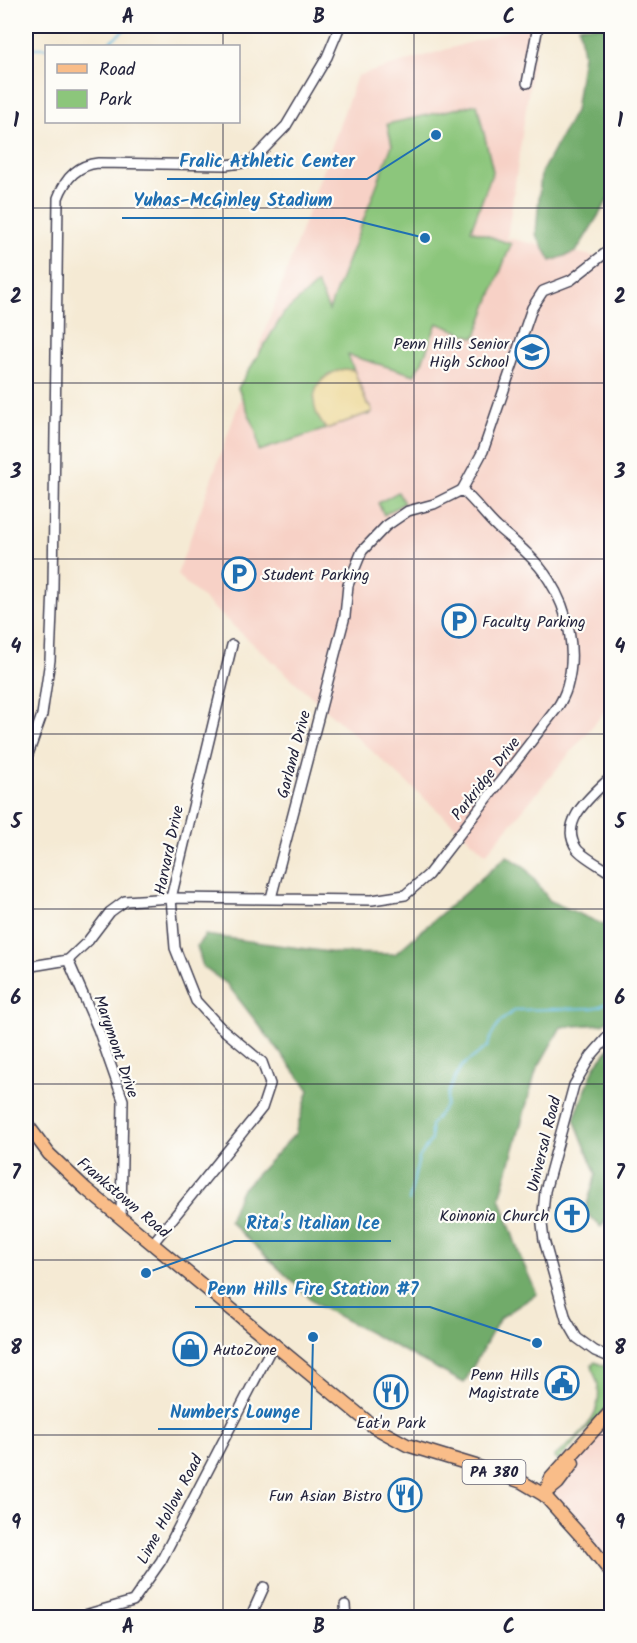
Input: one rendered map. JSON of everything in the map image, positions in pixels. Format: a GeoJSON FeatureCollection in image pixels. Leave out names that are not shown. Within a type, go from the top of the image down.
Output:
{"type":"FeatureCollection","features":[{"type":"Feature","properties":{"kind":"main road","name":"Frankstown Road"},"geometry":{"type":"LineString","coordinates":[[26,1123],[49,1154],[66,1171],[360,1416],[391,1437],[420,1450],[522,1482],[544,1495],[612,1574]]}},
{"type":"Feature","properties":{"kind":"main road"},"geometry":{"type":"LineString","coordinates":[[544,1495],[551,1478],[612,1410]]}},
{"type":"Feature","properties":{"kind":"main road"},"geometry":{"type":"LineString","coordinates":[[544,1495],[558,1483],[588,1446],[612,1422]]}},
{"type":"Feature","properties":{"kind":"street"},"geometry":{"type":"LineString","coordinates":[[26,760],[42,716],[50,660],[58,198],[64,183],[86,164],[226,165],[250,162],[286,126],[327,57],[340,26]]}},
{"type":"Feature","properties":{"kind":"street"},"geometry":{"type":"LineString","coordinates":[[527,83],[538,26]]}},
{"type":"Feature","properties":{"kind":"street"},"geometry":{"type":"LineString","coordinates":[[462,490],[483,451],[532,308],[543,291],[572,280],[612,248]]}},
{"type":"Feature","properties":{"kind":"street","name":"Garland Drive"},"geometry":{"type":"LineString","coordinates":[[271,898],[345,616],[348,585],[362,551],[386,526],[408,511],[434,504],[462,490]]}},
{"type":"Feature","properties":{"kind":"street","name":"Parkridge Drive"},"geometry":{"type":"LineString","coordinates":[[68,960],[88,941],[110,912],[125,901],[171,898],[372,900],[405,895],[428,875],[558,708],[567,688],[570,663],[570,632],[549,579],[523,548],[495,525],[478,504],[462,490]]}},
{"type":"Feature","properties":{"kind":"street","name":"Harvard Drive"},"geometry":{"type":"LineString","coordinates":[[153,1243],[262,1108],[270,1084],[262,1062],[220,1027],[196,1000],[175,948],[171,898],[232,645]]}},
{"type":"Feature","properties":{"kind":"street"},"geometry":{"type":"LineString","coordinates":[[612,776],[575,815],[570,832],[578,850],[612,874]]}},
{"type":"Feature","properties":{"kind":"street"},"geometry":{"type":"LineString","coordinates":[[26,967],[68,960]]}},
{"type":"Feature","properties":{"kind":"street","name":"Marymont Drive"},"geometry":{"type":"LineString","coordinates":[[68,960],[98,1029],[123,1100],[121,1217]]}},
{"type":"Feature","properties":{"kind":"street","name":"Universal Road"},"geometry":{"type":"LineString","coordinates":[[611,1359],[595,1352],[577,1338],[566,1319],[544,1240],[542,1224],[545,1191],[574,1085],[591,1056],[612,1032]]}},
{"type":"Feature","properties":{"kind":"street","name":"Lime Hollow Road"},"geometry":{"type":"LineString","coordinates":[[74,1617],[86,1616],[133,1602],[161,1561],[274,1343]]}},
{"type":"Feature","properties":{"kind":"street"},"geometry":{"type":"LineString","coordinates":[[250,1617],[264,1587]]}},
{"type":"Feature","properties":{"kind":"street"},"geometry":{"type":"LineString","coordinates":[[345,1605],[346,1617]]}},
{"type":"Feature","properties":{"kind":"shaded area","name":"Penn Hills Senior High School"},"geometry":{"type":"Polygon","coordinates":[[[525,26],[538,26],[507,238],[611,260],[611,704],[486,854],[177,575],[357,76],[525,26]]]}},
{"type":"Feature","properties":{"kind":"shaded area"},"geometry":{"type":"Polygon","coordinates":[[[611,1422],[611,1574],[544,1495],[611,1422]]]}},
{"type":"Feature","properties":{"kind":"green space"},"geometry":{"type":"Polygon","coordinates":[[[579,26],[611,26],[611,195],[576,252],[551,261],[536,234],[541,173],[575,111],[583,55],[579,26]]]}},
{"type":"Feature","properties":{"kind":"green space"},"geometry":{"type":"Polygon","coordinates":[[[477,104],[493,171],[471,230],[511,244],[475,338],[437,323],[415,375],[348,355],[372,412],[369,415],[362,414],[326,429],[259,451],[256,431],[238,388],[284,313],[317,284],[329,310],[392,145],[387,124],[477,104]]]}},
{"type":"Feature","properties":{"kind":"green space"},"geometry":{"type":"Polygon","coordinates":[[[398,492],[404,503],[384,515],[378,503],[398,492]]]}},
{"type":"Feature","properties":{"kind":"green space"},"geometry":{"type":"Polygon","coordinates":[[[507,856],[525,867],[550,901],[611,928],[611,1018],[603,1024],[561,1027],[536,1071],[500,1198],[520,1256],[537,1294],[500,1318],[464,1383],[317,1305],[229,1221],[240,1192],[295,1134],[309,1090],[227,984],[203,967],[197,946],[205,935],[336,953],[395,954],[507,856]]]}},
{"type":"Feature","properties":{"kind":"green space"},"geometry":{"type":"Polygon","coordinates":[[[611,1046],[611,1213],[601,1227],[585,1211],[596,1174],[574,1119],[595,1066],[611,1046]]]}},
{"type":"Feature","properties":{"kind":"green space"},"geometry":{"type":"Polygon","coordinates":[[[595,1362],[611,1369],[611,1404],[558,1461],[554,1457],[586,1427],[596,1409],[598,1384],[592,1365],[595,1362]]]}},
{"type":"Feature","properties":{"kind":"sand"},"geometry":{"type":"Polygon","coordinates":[[[344,369],[354,370],[372,412],[326,429],[316,410],[315,393],[324,378],[344,369]]]}},
{"type":"Feature","properties":{"kind":"waterway"},"geometry":{"type":"LineString","coordinates":[[105,45],[123,31],[135,26]]}},
{"type":"Feature","properties":{"kind":"waterway"},"geometry":{"type":"LineString","coordinates":[[26,48],[45,48]]}},
{"type":"Feature","properties":{"kind":"waterway"},"geometry":{"type":"LineString","coordinates":[[409,1201],[419,1158],[431,1140],[431,1125],[446,1105],[448,1093],[462,1066],[488,1046],[491,1036],[501,1021],[515,1010],[593,1008],[612,999]]}},
{"type":"Feature","properties":{"kind":"place","name":"Fralic Athletic Center"},"geometry":{"type":"Point","coordinates":[436,135]}},
{"type":"Feature","properties":{"kind":"place","name":"Yuhas-McGinley Stadium"},"geometry":{"type":"Point","coordinates":[425,238]}},
{"type":"Feature","properties":{"kind":"place","name":"Penn Hills Senior High School"},"geometry":{"type":"Point","coordinates":[532,352]}},
{"type":"Feature","properties":{"kind":"place","name":"Student Parking"},"geometry":{"type":"Point","coordinates":[239,574]}},
{"type":"Feature","properties":{"kind":"place","name":"Faculty Parking"},"geometry":{"type":"Point","coordinates":[459,621]}},
{"type":"Feature","properties":{"kind":"place","name":"Koinonia Church"},"geometry":{"type":"Point","coordinates":[572,1215]}},
{"type":"Feature","properties":{"kind":"place","name":"Rita's Italian Ice"},"geometry":{"type":"Point","coordinates":[146,1273]}},
{"type":"Feature","properties":{"kind":"place","name":"Numbers Lounge"},"geometry":{"type":"Point","coordinates":[313,1337]}},
{"type":"Feature","properties":{"kind":"place","name":"Penn Hills Fire Station #7"},"geometry":{"type":"Point","coordinates":[537,1343]}},
{"type":"Feature","properties":{"kind":"place","name":"AutoZone"},"geometry":{"type":"Point","coordinates":[190,1349]}},
{"type":"Feature","properties":{"kind":"place","name":"Penn Hills Magistrate"},"geometry":{"type":"Point","coordinates":[562,1383]}},
{"type":"Feature","properties":{"kind":"place","name":"Eat'n Park"},"geometry":{"type":"Point","coordinates":[391,1392]}},
{"type":"Feature","properties":{"kind":"place","name":"Fun Asian Bistro"},"geometry":{"type":"Point","coordinates":[405,1495]}}]}
